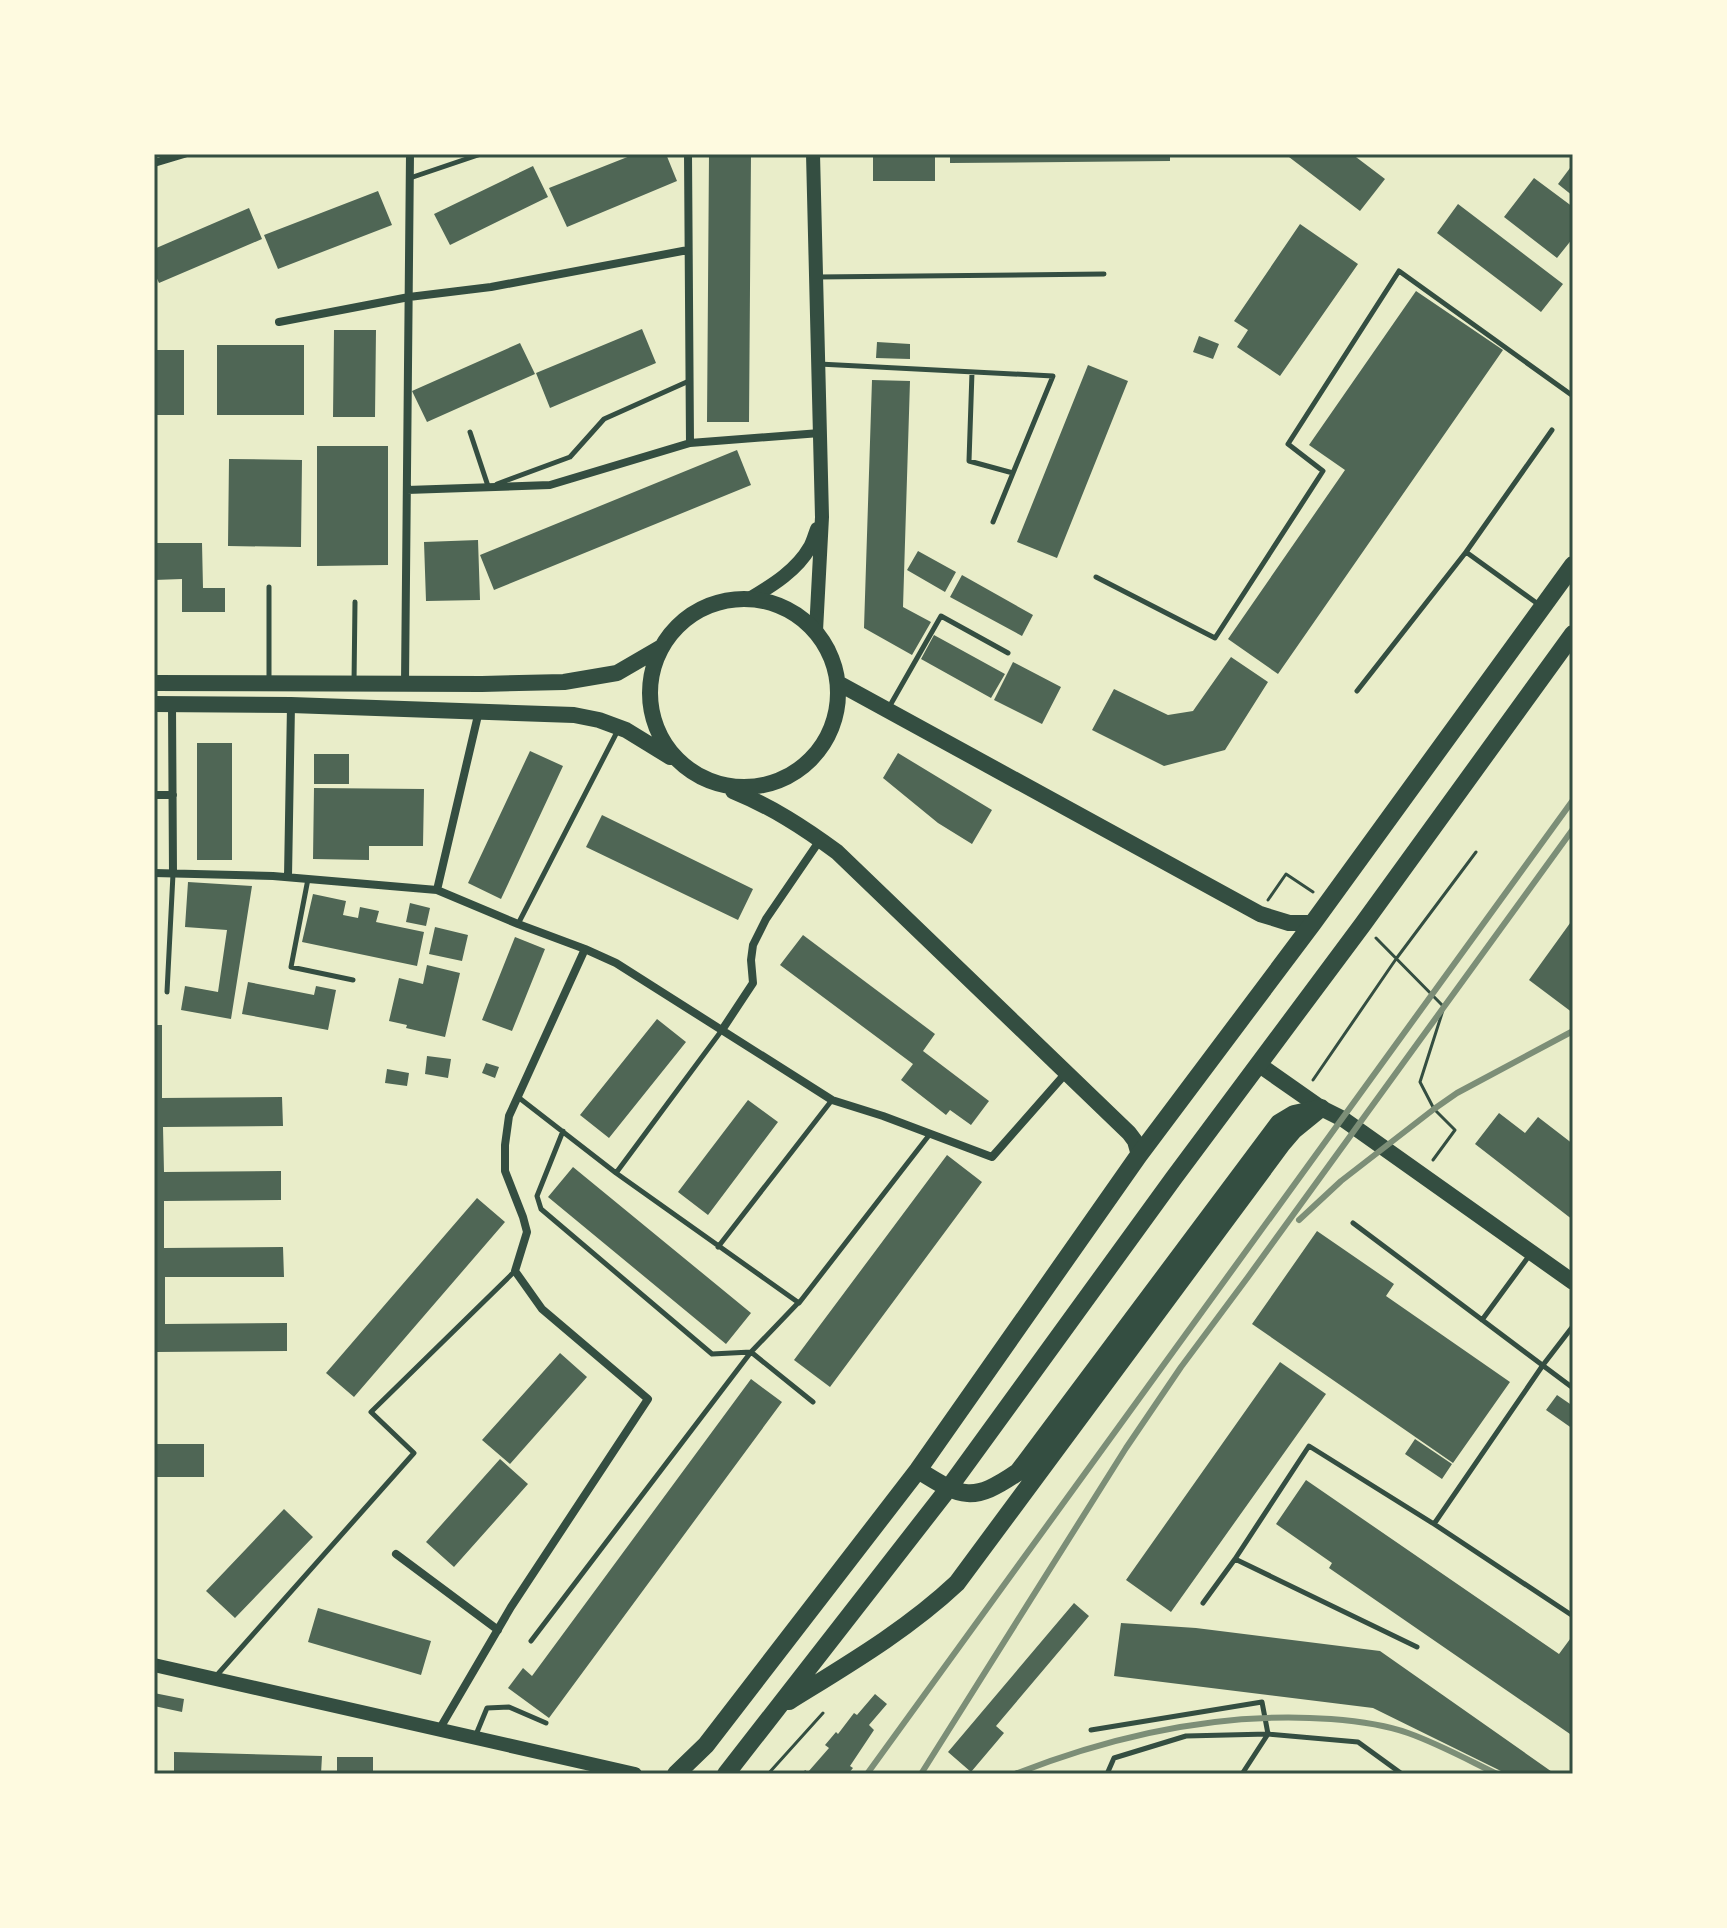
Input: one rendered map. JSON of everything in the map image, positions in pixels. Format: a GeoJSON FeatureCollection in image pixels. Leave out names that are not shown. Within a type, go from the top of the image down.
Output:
{"type":"FeatureCollection","features":[{"type":"Feature","properties":{"kind":"main road"},"geometry":{"type":"LineString","coordinates":[[676,1774],[706,1745],[918,1470],[1139,1155],[1313,923],[1573,565]]}},
{"type":"Feature","properties":{"kind":"main road"},"geometry":{"type":"LineString","coordinates":[[679,762],[660,737],[650,708],[650,677],[660,648],[677,626],[699,610],[724,600],[751,598],[776,604],[797,615],[816,631],[831,655],[838,683],[837,713],[825,742],[805,765],[778,781],[748,787],[717,784]]}},
{"type":"Feature","properties":{"kind":"main road"},"geometry":{"type":"LineString","coordinates":[[726,1774],[948,1489],[1573,634]]}},
{"type":"Feature","properties":{"kind":"main road"},"geometry":{"type":"LineString","coordinates":[[154,683],[564,682],[617,673],[660,648]]}},
{"type":"Feature","properties":{"kind":"main road"},"geometry":{"type":"LineString","coordinates":[[838,683],[1260,914],[1289,923],[1313,923]]}},
{"type":"Feature","properties":{"kind":"main road"},"geometry":{"type":"LineString","coordinates":[[154,704],[291,705],[574,715],[619,727],[697,775],[767,805],[820,840],[864,878],[1129,1133],[1139,1155]]}},
{"type":"Feature","properties":{"kind":"main road"},"geometry":{"type":"LineString","coordinates":[[1258,1064],[1321,1108],[1343,1119],[1573,1282]]}},
{"type":"Feature","properties":{"kind":"main road"},"geometry":{"type":"LineString","coordinates":[[918,1470],[948,1489],[977,1493],[996,1487],[1018,1472],[1279,1123],[1294,1114],[1321,1108]]}},
{"type":"Feature","properties":{"kind":"main road"},"geometry":{"type":"LineString","coordinates":[[779,1708],[902,1628],[957,1583],[1282,1144],[1321,1108]]}},
{"type":"Feature","properties":{"kind":"street"},"geometry":{"type":"LineString","coordinates":[[154,163],[184,154]]}},
{"type":"Feature","properties":{"kind":"street"},"geometry":{"type":"LineString","coordinates":[[405,684],[410,154]]}},
{"type":"Feature","properties":{"kind":"street"},"geometry":{"type":"LineString","coordinates":[[688,154],[690,443]]}},
{"type":"Feature","properties":{"kind":"street"},"geometry":{"type":"LineString","coordinates":[[813,154],[822,517],[816,631]]}},
{"type":"Feature","properties":{"kind":"street"},"geometry":{"type":"LineString","coordinates":[[279,322],[688,250]]}},
{"type":"Feature","properties":{"kind":"street"},"geometry":{"type":"LineString","coordinates":[[407,490],[550,485],[690,443],[820,433]]}},
{"type":"Feature","properties":{"kind":"street"},"geometry":{"type":"LineString","coordinates":[[751,598],[778,583],[810,547],[822,517]]}},
{"type":"Feature","properties":{"kind":"street"},"geometry":{"type":"LineString","coordinates":[[172,705],[173,873]]}},
{"type":"Feature","properties":{"kind":"street"},"geometry":{"type":"LineString","coordinates":[[288,877],[291,705]]}},
{"type":"Feature","properties":{"kind":"street"},"geometry":{"type":"LineString","coordinates":[[437,890],[479,711]]}},
{"type":"Feature","properties":{"kind":"street"},"geometry":{"type":"LineString","coordinates":[[154,795],[173,795]]}},
{"type":"Feature","properties":{"kind":"street"},"geometry":{"type":"LineString","coordinates":[[722,1030],[753,983],[753,945],[766,919],[820,840]]}},
{"type":"Feature","properties":{"kind":"street"},"geometry":{"type":"LineString","coordinates":[[154,873],[288,877],[437,890],[616,963],[832,1100],[992,1157],[1066,1072]]}},
{"type":"Feature","properties":{"kind":"street"},"geometry":{"type":"LineString","coordinates":[[439,1730],[498,1630],[648,1399],[542,1309],[515,1271],[527,1232],[505,1171],[509,1116],[585,949]]}},
{"type":"Feature","properties":{"kind":"street"},"geometry":{"type":"LineString","coordinates":[[396,1554],[498,1630]]}},
{"type":"Feature","properties":{"kind":"street"},"geometry":{"type":"LineString","coordinates":[[154,1665],[635,1774]]}},
{"type":"Feature","properties":{"kind":"lane"},"geometry":{"type":"LineString","coordinates":[[446,154],[449,165]]}},
{"type":"Feature","properties":{"kind":"lane"},"geometry":{"type":"LineString","coordinates":[[410,178],[481,154]]}},
{"type":"Feature","properties":{"kind":"lane"},"geometry":{"type":"LineString","coordinates":[[1096,577],[1215,638],[1323,471],[1288,444],[1399,271],[1573,396]]}},
{"type":"Feature","properties":{"kind":"lane"},"geometry":{"type":"LineString","coordinates":[[816,277],[1104,274]]}},
{"type":"Feature","properties":{"kind":"lane"},"geometry":{"type":"LineString","coordinates":[[818,364],[1053,376],[993,522]]}},
{"type":"Feature","properties":{"kind":"lane"},"geometry":{"type":"LineString","coordinates":[[972,372],[969,461],[1013,473]]}},
{"type":"Feature","properties":{"kind":"lane"},"geometry":{"type":"LineString","coordinates":[[470,432],[488,487],[570,457],[604,419],[690,380]]}},
{"type":"Feature","properties":{"kind":"lane"},"geometry":{"type":"LineString","coordinates":[[1357,691],[1466,552],[1552,430]]}},
{"type":"Feature","properties":{"kind":"lane"},"geometry":{"type":"LineString","coordinates":[[1466,552],[1542,607]]}},
{"type":"Feature","properties":{"kind":"lane"},"geometry":{"type":"LineString","coordinates":[[269,587],[269,683]]}},
{"type":"Feature","properties":{"kind":"lane"},"geometry":{"type":"LineString","coordinates":[[354,684],[355,602]]}},
{"type":"Feature","properties":{"kind":"lane"},"geometry":{"type":"LineString","coordinates":[[888,710],[941,616],[1008,653]]}},
{"type":"Feature","properties":{"kind":"lane"},"geometry":{"type":"LineString","coordinates":[[518,924],[619,727]]}},
{"type":"Feature","properties":{"kind":"lane"},"geometry":{"type":"LineString","coordinates":[[167,992],[173,873]]}},
{"type":"Feature","properties":{"kind":"lane"},"geometry":{"type":"LineString","coordinates":[[308,879],[291,967],[353,980]]}},
{"type":"Feature","properties":{"kind":"lane"},"geometry":{"type":"LineString","coordinates":[[616,1173],[722,1030]]}},
{"type":"Feature","properties":{"kind":"lane"},"geometry":{"type":"LineString","coordinates":[[518,1097],[616,1173],[799,1303]]}},
{"type":"Feature","properties":{"kind":"lane"},"geometry":{"type":"LineString","coordinates":[[718,1247],[832,1100]]}},
{"type":"Feature","properties":{"kind":"lane"},"geometry":{"type":"LineString","coordinates":[[563,1131],[537,1196],[541,1209],[712,1354],[751,1352],[813,1402]]}},
{"type":"Feature","properties":{"kind":"lane"},"geometry":{"type":"LineString","coordinates":[[531,1641],[751,1352],[799,1303],[931,1133]]}},
{"type":"Feature","properties":{"kind":"lane"},"geometry":{"type":"LineString","coordinates":[[1353,1223],[1573,1388]]}},
{"type":"Feature","properties":{"kind":"lane"},"geometry":{"type":"LineString","coordinates":[[1482,1320],[1532,1252]]}},
{"type":"Feature","properties":{"kind":"lane"},"geometry":{"type":"LineString","coordinates":[[214,1679],[414,1453],[371,1412],[515,1271]]}},
{"type":"Feature","properties":{"kind":"lane"},"geometry":{"type":"LineString","coordinates":[[1434,1524],[1573,1326]]}},
{"type":"Feature","properties":{"kind":"lane"},"geometry":{"type":"LineString","coordinates":[[1203,1603],[1309,1446],[1573,1616]]}},
{"type":"Feature","properties":{"kind":"lane"},"geometry":{"type":"LineString","coordinates":[[1235,1559],[1417,1647]]}},
{"type":"Feature","properties":{"kind":"lane"},"geometry":{"type":"LineString","coordinates":[[1091,1730],[1262,1702],[1268,1734],[1242,1774]]}},
{"type":"Feature","properties":{"kind":"lane"},"geometry":{"type":"LineString","coordinates":[[474,1738],[487,1708],[509,1707],[546,1723]]}},
{"type":"Feature","properties":{"kind":"lane"},"geometry":{"type":"LineString","coordinates":[[1107,1774],[1114,1758],[1186,1736],[1268,1734],[1358,1742],[1402,1774]]}},
{"type":"Feature","properties":{"kind":"path"},"geometry":{"type":"LineString","coordinates":[[1303,1095],[1396,959],[1476,852]]}},
{"type":"Feature","properties":{"kind":"path"},"geometry":{"type":"LineString","coordinates":[[1260,914],[1286,874],[1327,903]]}},
{"type":"Feature","properties":{"kind":"path"},"geometry":{"type":"LineString","coordinates":[[1363,924],[1444,1007],[1420,1082],[1434,1109],[1455,1130],[1421,1176]]}},
{"type":"Feature","properties":{"kind":"path"},"geometry":{"type":"LineString","coordinates":[[768,1774],[823,1713]]}},
{"type":"Feature","properties":{"kind":"building"},"geometry":{"type":"Polygon","coordinates":[[[635,154],[666,154],[677,181],[567,227],[549,188],[635,154]]]}},
{"type":"Feature","properties":{"kind":"building"},"geometry":{"type":"Polygon","coordinates":[[[709,154],[751,154],[749,422],[707,422],[709,154]]]}},
{"type":"Feature","properties":{"kind":"building"},"geometry":{"type":"Polygon","coordinates":[[[873,154],[935,154],[935,181],[873,181],[873,154]]]}},
{"type":"Feature","properties":{"kind":"building"},"geometry":{"type":"Polygon","coordinates":[[[950,154],[1170,154],[1170,161],[950,163],[950,154]]]}},
{"type":"Feature","properties":{"kind":"building"},"geometry":{"type":"Polygon","coordinates":[[[1285,154],[1352,154],[1385,179],[1360,211],[1285,154]]]}},
{"type":"Feature","properties":{"kind":"building"},"geometry":{"type":"Polygon","coordinates":[[[1573,164],[1573,196],[1558,184],[1573,164]]]}},
{"type":"Feature","properties":{"kind":"building"},"geometry":{"type":"Polygon","coordinates":[[[533,166],[548,197],[450,245],[434,214],[533,166]]]}},
{"type":"Feature","properties":{"kind":"building"},"geometry":{"type":"Polygon","coordinates":[[[1534,178],[1573,207],[1573,238],[1557,258],[1504,217],[1534,178]]]}},
{"type":"Feature","properties":{"kind":"building"},"geometry":{"type":"Polygon","coordinates":[[[378,191],[392,225],[278,269],[264,235],[378,191]]]}},
{"type":"Feature","properties":{"kind":"building"},"geometry":{"type":"Polygon","coordinates":[[[1458,204],[1563,284],[1541,312],[1437,233],[1458,204]]]}},
{"type":"Feature","properties":{"kind":"building"},"geometry":{"type":"Polygon","coordinates":[[[249,208],[262,239],[159,283],[154,272],[154,249],[249,208]]]}},
{"type":"Feature","properties":{"kind":"building"},"geometry":{"type":"Polygon","coordinates":[[[1300,224],[1358,264],[1280,376],[1237,347],[1248,330],[1234,321],[1300,224]]]}},
{"type":"Feature","properties":{"kind":"building"},"geometry":{"type":"Polygon","coordinates":[[[1416,291],[1503,350],[1278,674],[1228,639],[1345,470],[1309,445],[1416,291]]]}},
{"type":"Feature","properties":{"kind":"building"},"geometry":{"type":"Polygon","coordinates":[[[642,329],[656,363],[550,408],[536,373],[642,329]]]}},
{"type":"Feature","properties":{"kind":"building"},"geometry":{"type":"Polygon","coordinates":[[[334,330],[376,330],[375,417],[333,417],[334,330]]]}},
{"type":"Feature","properties":{"kind":"building"},"geometry":{"type":"Polygon","coordinates":[[[1199,336],[1219,344],[1213,359],[1193,352],[1199,336]]]}},
{"type":"Feature","properties":{"kind":"building"},"geometry":{"type":"Polygon","coordinates":[[[877,342],[910,344],[910,359],[876,358],[877,342]]]}},
{"type":"Feature","properties":{"kind":"building"},"geometry":{"type":"Polygon","coordinates":[[[520,343],[535,374],[427,422],[412,391],[520,343]]]}},
{"type":"Feature","properties":{"kind":"building"},"geometry":{"type":"Polygon","coordinates":[[[217,345],[304,345],[304,415],[217,415],[217,345]]]}},
{"type":"Feature","properties":{"kind":"building"},"geometry":{"type":"Polygon","coordinates":[[[154,350],[184,350],[184,415],[154,415],[154,350]]]}},
{"type":"Feature","properties":{"kind":"building"},"geometry":{"type":"Polygon","coordinates":[[[1088,365],[1128,381],[1057,558],[1017,542],[1088,365]]]}},
{"type":"Feature","properties":{"kind":"building"},"geometry":{"type":"Polygon","coordinates":[[[872,380],[910,381],[903,607],[931,622],[912,655],[864,628],[872,380]]]}},
{"type":"Feature","properties":{"kind":"building"},"geometry":{"type":"Polygon","coordinates":[[[317,446],[388,446],[388,565],[317,566],[317,446]]]}},
{"type":"Feature","properties":{"kind":"building"},"geometry":{"type":"Polygon","coordinates":[[[737,450],[751,485],[494,590],[480,555],[737,450]]]}},
{"type":"Feature","properties":{"kind":"building"},"geometry":{"type":"Polygon","coordinates":[[[229,459],[302,460],[301,547],[228,546],[229,459]]]}},
{"type":"Feature","properties":{"kind":"building"},"geometry":{"type":"Polygon","coordinates":[[[478,540],[480,600],[426,601],[424,542],[478,540]]]}},
{"type":"Feature","properties":{"kind":"building"},"geometry":{"type":"Polygon","coordinates":[[[154,543],[202,543],[203,588],[225,588],[225,612],[182,612],[182,579],[154,580],[154,543]]]}},
{"type":"Feature","properties":{"kind":"building"},"geometry":{"type":"Polygon","coordinates":[[[918,551],[956,572],[945,592],[907,570],[918,551]]]}},
{"type":"Feature","properties":{"kind":"building"},"geometry":{"type":"Polygon","coordinates":[[[962,575],[1033,615],[1022,636],[950,597],[962,575]]]}},
{"type":"Feature","properties":{"kind":"building"},"geometry":{"type":"Polygon","coordinates":[[[934,635],[1005,674],[991,698],[921,659],[934,635]]]}},
{"type":"Feature","properties":{"kind":"building"},"geometry":{"type":"Polygon","coordinates":[[[1231,657],[1268,682],[1225,750],[1164,766],[1092,730],[1114,689],[1168,715],[1193,711],[1231,657]]]}},
{"type":"Feature","properties":{"kind":"building"},"geometry":{"type":"Polygon","coordinates":[[[1013,662],[1061,687],[1042,724],[994,700],[1013,662]]]}},
{"type":"Feature","properties":{"kind":"building"},"geometry":{"type":"Polygon","coordinates":[[[197,743],[232,743],[232,860],[197,860],[197,743]]]}},
{"type":"Feature","properties":{"kind":"building"},"geometry":{"type":"Polygon","coordinates":[[[530,751],[563,766],[501,899],[468,883],[530,751]]]}},
{"type":"Feature","properties":{"kind":"building"},"geometry":{"type":"Polygon","coordinates":[[[898,753],[992,810],[972,844],[938,823],[883,778],[898,753]]]}},
{"type":"Feature","properties":{"kind":"building"},"geometry":{"type":"Polygon","coordinates":[[[314,754],[349,754],[349,784],[314,784],[314,754]]]}},
{"type":"Feature","properties":{"kind":"building"},"geometry":{"type":"Polygon","coordinates":[[[314,788],[424,789],[423,846],[369,846],[369,860],[313,859],[314,788]]]}},
{"type":"Feature","properties":{"kind":"building"},"geometry":{"type":"Polygon","coordinates":[[[602,815],[753,889],[738,920],[586,847],[602,815]]]}},
{"type":"Feature","properties":{"kind":"building"},"geometry":{"type":"Polygon","coordinates":[[[188,882],[252,886],[231,1019],[181,1010],[185,986],[218,992],[227,930],[185,927],[188,882]]]}},
{"type":"Feature","properties":{"kind":"building"},"geometry":{"type":"Polygon","coordinates":[[[313,894],[346,901],[343,915],[358,918],[360,907],[379,911],[376,922],[424,932],[417,966],[302,942],[313,894]]]}},
{"type":"Feature","properties":{"kind":"building"},"geometry":{"type":"Polygon","coordinates":[[[410,903],[430,908],[426,926],[406,922],[410,903]]]}},
{"type":"Feature","properties":{"kind":"building"},"geometry":{"type":"Polygon","coordinates":[[[1573,919],[1573,1013],[1529,980],[1573,919]]]}},
{"type":"Feature","properties":{"kind":"building"},"geometry":{"type":"Polygon","coordinates":[[[435,927],[468,935],[462,961],[429,954],[435,927]]]}},
{"type":"Feature","properties":{"kind":"building"},"geometry":{"type":"Polygon","coordinates":[[[803,935],[935,1034],[923,1051],[989,1101],[971,1125],[950,1110],[946,1115],[901,1080],[913,1064],[780,965],[803,935]]]}},
{"type":"Feature","properties":{"kind":"building"},"geometry":{"type":"Polygon","coordinates":[[[515,937],[545,949],[512,1031],[482,1020],[515,937]]]}},
{"type":"Feature","properties":{"kind":"building"},"geometry":{"type":"Polygon","coordinates":[[[427,965],[460,973],[445,1037],[389,1021],[399,978],[423,984],[427,965]]]}},
{"type":"Feature","properties":{"kind":"building"},"geometry":{"type":"Polygon","coordinates":[[[248,982],[314,995],[316,986],[336,990],[328,1030],[242,1014],[248,982]]]}},
{"type":"Feature","properties":{"kind":"building"},"geometry":{"type":"Polygon","coordinates":[[[657,1019],[686,1042],[609,1138],[580,1115],[657,1019]]]}},
{"type":"Feature","properties":{"kind":"building"},"geometry":{"type":"Polygon","coordinates":[[[154,1025],[162,1025],[162,1098],[282,1097],[283,1126],[163,1127],[164,1172],[281,1171],[281,1200],[164,1201],[164,1248],[283,1247],[284,1277],[165,1277],[165,1324],[287,1323],[287,1351],[154,1352],[154,1025]]]}},
{"type":"Feature","properties":{"kind":"building"},"geometry":{"type":"Polygon","coordinates":[[[427,1056],[451,1059],[448,1078],[425,1074],[427,1056]]]}},
{"type":"Feature","properties":{"kind":"building"},"geometry":{"type":"Polygon","coordinates":[[[486,1063],[499,1067],[495,1078],[482,1073],[486,1063]]]}},
{"type":"Feature","properties":{"kind":"building"},"geometry":{"type":"Polygon","coordinates":[[[387,1069],[409,1073],[407,1086],[385,1083],[387,1069]]]}},
{"type":"Feature","properties":{"kind":"building"},"geometry":{"type":"Polygon","coordinates":[[[748,1100],[778,1122],[708,1215],[678,1192],[748,1100]]]}},
{"type":"Feature","properties":{"kind":"building"},"geometry":{"type":"Polygon","coordinates":[[[1499,1113],[1525,1133],[1538,1117],[1573,1144],[1573,1220],[1475,1144],[1499,1113]]]}},
{"type":"Feature","properties":{"kind":"building"},"geometry":{"type":"Polygon","coordinates":[[[947,1155],[982,1182],[830,1387],[794,1360],[947,1155]]]}},
{"type":"Feature","properties":{"kind":"building"},"geometry":{"type":"Polygon","coordinates":[[[573,1167],[751,1313],[726,1344],[548,1197],[573,1167]]]}},
{"type":"Feature","properties":{"kind":"building"},"geometry":{"type":"Polygon","coordinates":[[[477,1198],[505,1222],[354,1397],[326,1373],[477,1198]]]}},
{"type":"Feature","properties":{"kind":"building"},"geometry":{"type":"Polygon","coordinates":[[[1317,1231],[1394,1284],[1386,1296],[1510,1382],[1453,1463],[1252,1324],[1317,1231]]]}},
{"type":"Feature","properties":{"kind":"building"},"geometry":{"type":"Polygon","coordinates":[[[560,1353],[587,1377],[510,1464],[482,1440],[560,1353]]]}},
{"type":"Feature","properties":{"kind":"building"},"geometry":{"type":"Polygon","coordinates":[[[1280,1362],[1326,1394],[1171,1612],[1126,1580],[1280,1362]]]}},
{"type":"Feature","properties":{"kind":"building"},"geometry":{"type":"Polygon","coordinates":[[[751,1379],[782,1402],[549,1718],[508,1688],[523,1668],[532,1676],[751,1379]]]}},
{"type":"Feature","properties":{"kind":"building"},"geometry":{"type":"Polygon","coordinates":[[[1557,1395],[1573,1406],[1573,1429],[1546,1410],[1557,1395]]]}},
{"type":"Feature","properties":{"kind":"building"},"geometry":{"type":"Polygon","coordinates":[[[1415,1439],[1452,1464],[1442,1479],[1405,1454],[1415,1439]]]}},
{"type":"Feature","properties":{"kind":"building"},"geometry":{"type":"Polygon","coordinates":[[[154,1444],[204,1444],[204,1477],[154,1477],[154,1444]]]}},
{"type":"Feature","properties":{"kind":"building"},"geometry":{"type":"Polygon","coordinates":[[[500,1459],[528,1484],[454,1567],[426,1542],[500,1459]]]}},
{"type":"Feature","properties":{"kind":"building"},"geometry":{"type":"Polygon","coordinates":[[[1306,1480],[1559,1654],[1573,1635],[1573,1730],[1570,1734],[1329,1568],[1332,1563],[1276,1524],[1306,1480]]]}},
{"type":"Feature","properties":{"kind":"building"},"geometry":{"type":"Polygon","coordinates":[[[284,1509],[313,1537],[235,1618],[206,1591],[284,1509]]]}},
{"type":"Feature","properties":{"kind":"building"},"geometry":{"type":"Polygon","coordinates":[[[1074,1603],[1089,1616],[996,1726],[1004,1733],[971,1772],[948,1752],[1074,1603]]]}},
{"type":"Feature","properties":{"kind":"building"},"geometry":{"type":"Polygon","coordinates":[[[318,1608],[431,1641],[421,1675],[308,1642],[318,1608]]]}},
{"type":"Feature","properties":{"kind":"building"},"geometry":{"type":"Polygon","coordinates":[[[1121,1623],[1196,1628],[1380,1651],[1555,1774],[1507,1774],[1373,1708],[1114,1676],[1121,1623]]]}},
{"type":"Feature","properties":{"kind":"building"},"geometry":{"type":"Polygon","coordinates":[[[154,1693],[184,1699],[182,1712],[154,1706],[154,1693]]]}},
{"type":"Feature","properties":{"kind":"building"},"geometry":{"type":"Polygon","coordinates":[[[875,1694],[887,1704],[869,1725],[874,1730],[848,1774],[802,1774],[805,1770],[808,1772],[829,1748],[825,1745],[836,1732],[838,1734],[854,1713],[857,1715],[875,1694]]]}},
{"type":"Feature","properties":{"kind":"building"},"geometry":{"type":"Polygon","coordinates":[[[174,1752],[322,1756],[321,1774],[174,1774],[174,1752]]]}},
{"type":"Feature","properties":{"kind":"building"},"geometry":{"type":"Polygon","coordinates":[[[337,1757],[373,1757],[373,1774],[337,1774],[337,1757]]]}},
{"type":"Feature","properties":{"kind":"railway"},"geometry":{"type":"LineString","coordinates":[[867,1774],[1573,800]]}},
{"type":"Feature","properties":{"kind":"railway"},"geometry":{"type":"LineString","coordinates":[[921,1774],[1126,1448],[1181,1367],[1573,829]]}},
{"type":"Feature","properties":{"kind":"railway"},"geometry":{"type":"LineString","coordinates":[[1299,1220],[1341,1181],[1457,1093],[1573,1031]]}},
{"type":"Feature","properties":{"kind":"railway"},"geometry":{"type":"LineString","coordinates":[[1015,1774],[1130,1737],[1210,1723],[1290,1717],[1350,1721],[1399,1730],[1497,1774]]}}]}
